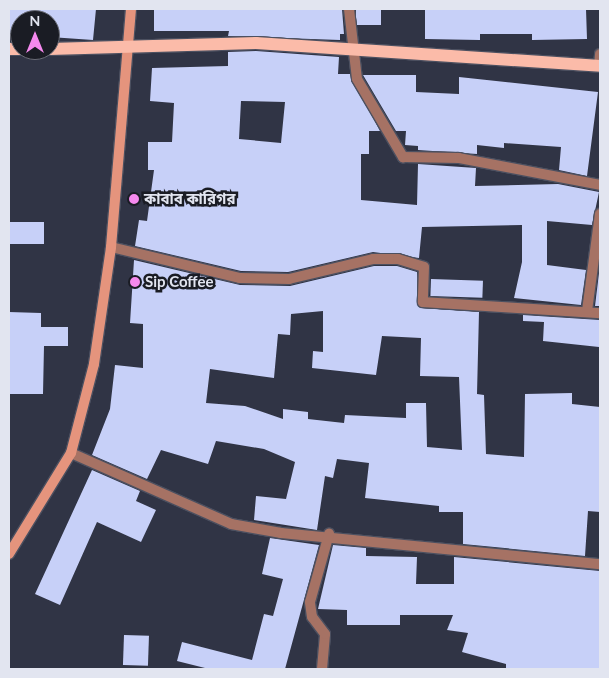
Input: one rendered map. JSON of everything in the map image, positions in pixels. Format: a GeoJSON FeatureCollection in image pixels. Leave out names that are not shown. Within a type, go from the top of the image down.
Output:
{"type":"FeatureCollection","features":[{"type":"Feature","properties":{"kind":"main road"},"geometry":{"type":"LineString","coordinates":[[9,554],[71,453],[94,364],[111,247],[130,47],[131,9]]}},
{"type":"Feature","properties":{"kind":"main road"},"geometry":{"type":"LineString","coordinates":[[60,49],[256,43],[600,62]]}},
{"type":"Feature","properties":{"kind":"street"},"geometry":{"type":"LineString","coordinates":[[348,9],[350,48],[368,103],[403,157],[459,158],[600,185]]}},
{"type":"Feature","properties":{"kind":"street"},"geometry":{"type":"LineString","coordinates":[[587,312],[600,214]]}},
{"type":"Feature","properties":{"kind":"street"},"geometry":{"type":"LineString","coordinates":[[111,247],[240,278],[289,279],[373,259],[398,259],[424,268],[423,302],[600,313]]}},
{"type":"Feature","properties":{"kind":"street"},"geometry":{"type":"LineString","coordinates":[[71,453],[231,524],[280,533],[329,534],[600,564]]}},
{"type":"Feature","properties":{"kind":"street"},"geometry":{"type":"LineString","coordinates":[[322,669],[325,634],[312,617],[310,602],[329,534]]}},
{"type":"Feature","properties":{"kind":"building"},"geometry":{"type":"Polygon","coordinates":[[[9,9],[96,9],[93,40],[60,38],[60,10],[10,10],[9,33],[9,9]]]}},
{"type":"Feature","properties":{"kind":"building"},"geometry":{"type":"Polygon","coordinates":[[[154,9],[342,9],[344,34],[340,34],[340,40],[228,36],[229,31],[154,31],[154,9]]]}},
{"type":"Feature","properties":{"kind":"building"},"geometry":{"type":"Polygon","coordinates":[[[356,9],[381,9],[381,25],[356,25],[356,9]]]}},
{"type":"Feature","properties":{"kind":"building"},"geometry":{"type":"Polygon","coordinates":[[[425,9],[586,9],[587,39],[532,40],[532,34],[480,34],[480,40],[425,39],[425,9]]]}},
{"type":"Feature","properties":{"kind":"building"},"geometry":{"type":"Polygon","coordinates":[[[256,51],[339,57],[338,74],[350,74],[380,131],[369,131],[369,154],[361,154],[361,200],[417,205],[418,164],[476,168],[475,186],[558,184],[599,192],[592,225],[547,221],[547,265],[586,270],[581,305],[514,298],[522,262],[522,225],[422,227],[419,258],[373,252],[288,272],[241,271],[135,246],[139,220],[147,221],[154,170],[148,170],[148,142],[172,142],[174,103],[150,101],[152,68],[228,66],[228,52],[256,51]],[[241,101],[239,139],[281,143],[285,102],[241,101]]]}},
{"type":"Feature","properties":{"kind":"building"},"geometry":{"type":"Polygon","coordinates":[[[363,75],[416,75],[416,92],[459,94],[459,77],[598,92],[587,176],[559,170],[561,147],[504,143],[504,148],[477,145],[477,154],[418,150],[418,146],[405,145],[406,131],[396,131],[363,75]]]}},
{"type":"Feature","properties":{"kind":"building"},"geometry":{"type":"Polygon","coordinates":[[[9,222],[44,222],[44,244],[9,244],[9,222]]]}},
{"type":"Feature","properties":{"kind":"building"},"geometry":{"type":"Polygon","coordinates":[[[134,260],[240,285],[290,286],[374,266],[397,266],[417,272],[420,308],[479,312],[477,394],[484,395],[486,454],[524,457],[525,394],[572,393],[572,404],[600,407],[600,512],[588,511],[585,556],[463,544],[463,512],[439,512],[439,506],[365,498],[369,463],[337,459],[333,478],[325,476],[317,530],[254,520],[256,496],[286,499],[295,462],[264,449],[216,441],[208,464],[161,450],[147,479],[92,455],[110,409],[115,365],[143,368],[143,324],[130,323],[134,260]],[[323,311],[291,314],[290,335],[278,334],[274,378],[210,369],[206,403],[245,406],[283,419],[283,409],[308,412],[308,419],[344,423],[345,415],[406,418],[406,403],[426,403],[427,447],[462,450],[459,377],[420,376],[421,338],[382,336],[376,375],[312,368],[313,351],[323,352],[323,311]]]}},
{"type":"Feature","properties":{"kind":"building"},"geometry":{"type":"Polygon","coordinates":[[[599,273],[600,306],[595,306],[599,273]]]}},
{"type":"Feature","properties":{"kind":"building"},"geometry":{"type":"Polygon","coordinates":[[[431,279],[483,281],[482,298],[430,296],[431,279]]]}},
{"type":"Feature","properties":{"kind":"building"},"geometry":{"type":"Polygon","coordinates":[[[9,312],[41,313],[41,327],[68,327],[68,346],[44,346],[43,394],[9,394],[9,312]]]}},
{"type":"Feature","properties":{"kind":"building"},"geometry":{"type":"Polygon","coordinates":[[[523,315],[600,320],[599,347],[543,341],[544,322],[523,321],[523,315]]]}},
{"type":"Feature","properties":{"kind":"building"},"geometry":{"type":"Polygon","coordinates":[[[92,470],[140,491],[136,501],[156,510],[141,542],[97,522],[60,605],[35,594],[92,470]]]}},
{"type":"Feature","properties":{"kind":"building"},"geometry":{"type":"Polygon","coordinates":[[[270,538],[319,545],[285,669],[209,669],[177,661],[182,642],[252,660],[264,614],[273,616],[283,579],[262,574],[270,538]]]}},
{"type":"Feature","properties":{"kind":"building"},"geometry":{"type":"Polygon","coordinates":[[[333,545],[366,548],[366,556],[417,557],[416,584],[454,584],[454,557],[600,571],[600,669],[506,669],[506,664],[462,652],[468,633],[447,630],[453,615],[400,615],[400,625],[347,625],[347,610],[318,609],[333,545]]]}},
{"type":"Feature","properties":{"kind":"building"},"geometry":{"type":"Polygon","coordinates":[[[124,635],[149,636],[148,666],[123,665],[124,635]]]}},
{"type":"Feature","properties":{"kind":"place","name":"কাবাব কারিগর"},"geometry":{"type":"Point","coordinates":[134,199]}},
{"type":"Feature","properties":{"kind":"place","name":"Sip Coffee"},"geometry":{"type":"Point","coordinates":[135,282]}}]}
